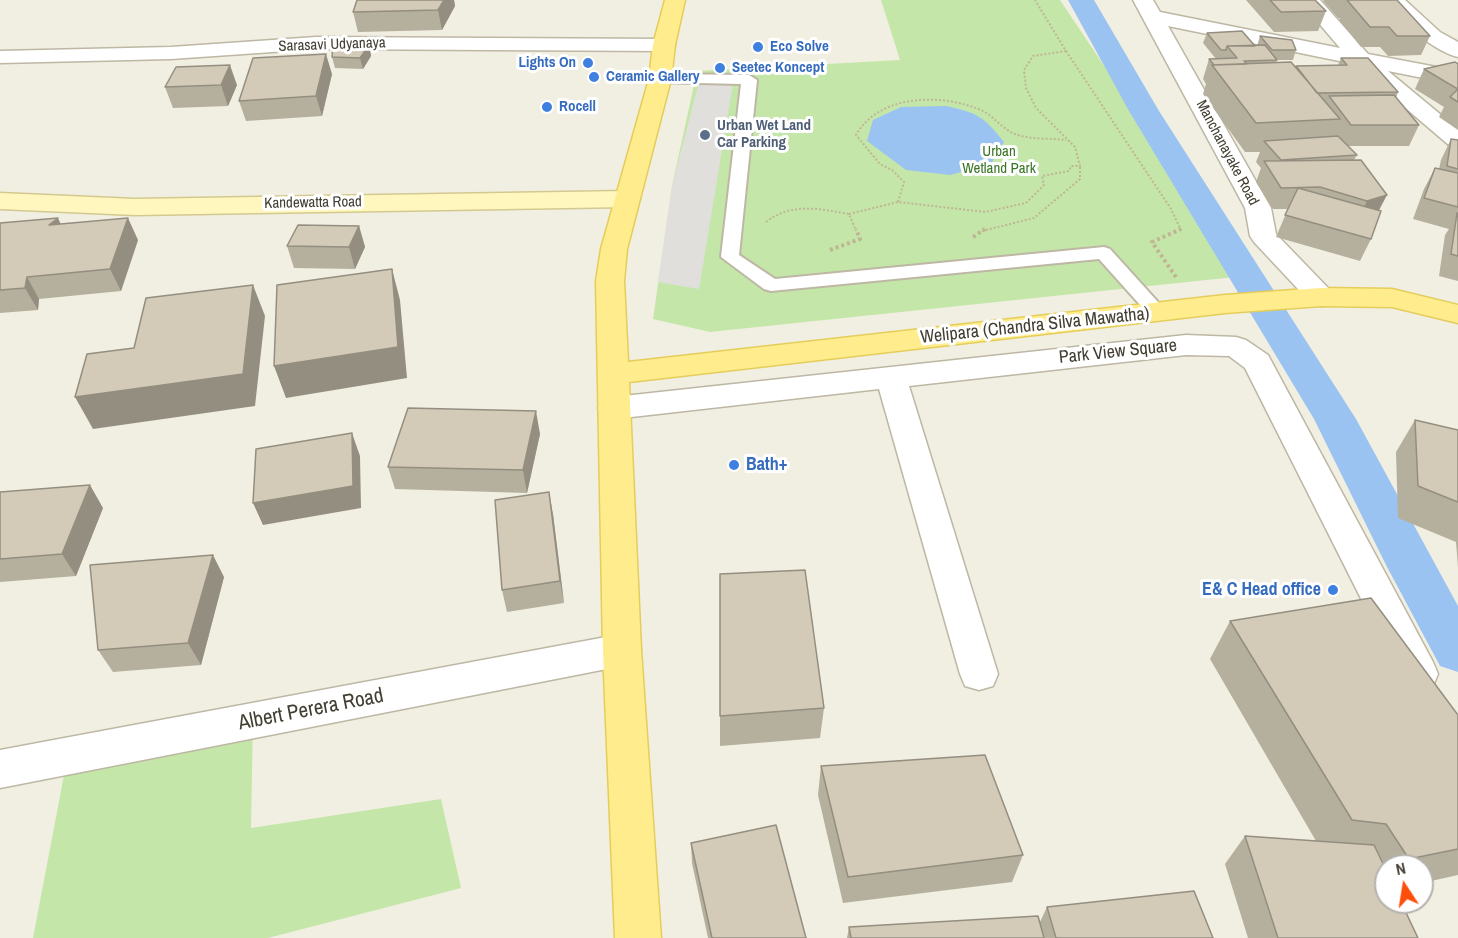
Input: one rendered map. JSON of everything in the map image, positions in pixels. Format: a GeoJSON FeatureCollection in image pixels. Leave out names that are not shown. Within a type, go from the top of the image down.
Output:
{"type":"FeatureCollection","features":[{"type":"Feature","properties":{"kind":"main road"},"geometry":{"type":"LineString","coordinates":[[638,938],[622,650],[610,281],[614,249],[660,79],[664,45],[675,0]]}},
{"type":"Feature","properties":{"kind":"main road","name":"Welipara (Chandra Silva Mawatha)"},"geometry":{"type":"LineString","coordinates":[[613,391],[1226,304],[1321,297],[1392,298],[1458,314]]}},
{"type":"Feature","properties":{"kind":"street"},"geometry":{"type":"LineString","coordinates":[[1309,0],[1358,56],[1458,141]]}},
{"type":"Feature","properties":{"kind":"street"},"geometry":{"type":"LineString","coordinates":[[1393,0],[1433,36],[1458,51]]}},
{"type":"Feature","properties":{"kind":"street"},"geometry":{"type":"LineString","coordinates":[[1148,9],[1458,78]]}},
{"type":"Feature","properties":{"kind":"street","name":"Manchanayake Road"},"geometry":{"type":"LineString","coordinates":[[1148,9],[1258,208],[1263,236],[1321,297]]}},
{"type":"Feature","properties":{"kind":"street","name":"Sarasavi Udyanaya"},"geometry":{"type":"LineString","coordinates":[[0,57],[171,53],[316,43],[664,45]]}},
{"type":"Feature","properties":{"kind":"street","name":"Kandewatta Road"},"geometry":{"type":"LineString","coordinates":[[0,201],[135,207],[627,198]]}},
{"type":"Feature","properties":{"kind":"street","name":"Park View Square"},"geometry":{"type":"LineString","coordinates":[[613,391],[891,376],[1186,345],[1236,347],[1257,362],[1425,684]]}},
{"type":"Feature","properties":{"kind":"street"},"geometry":{"type":"LineString","coordinates":[[891,376],[979,674]]}},
{"type":"Feature","properties":{"kind":"street","name":"Albert Perera Road"},"geometry":{"type":"LineString","coordinates":[[0,769],[622,650]]}},
{"type":"Feature","properties":{"kind":"lane"},"geometry":{"type":"LineString","coordinates":[[660,79],[748,80],[730,256],[771,285],[1104,254],[1157,312]]}},
{"type":"Feature","properties":{"kind":"path"},"geometry":{"type":"LineString","coordinates":[[1035,0],[1066,51],[1171,209],[1181,230],[1152,242],[1195,307]]}},
{"type":"Feature","properties":{"kind":"path"},"geometry":{"type":"LineString","coordinates":[[971,238],[987,228],[1034,218],[1080,179],[1080,166],[1075,147],[1036,108],[1026,88],[1024,70],[1033,56],[1066,51]]}},
{"type":"Feature","properties":{"kind":"path"},"geometry":{"type":"LineString","coordinates":[[898,202],[904,182],[892,170],[880,164],[856,135],[859,126],[883,107],[910,101],[957,101],[982,110],[1016,134],[1066,140]]}},
{"type":"Feature","properties":{"kind":"path"},"geometry":{"type":"LineString","coordinates":[[763,224],[774,214],[805,207],[849,214],[898,202],[985,212],[1026,203],[1044,185],[1042,177],[1070,171],[1071,166],[1080,166]]}},
{"type":"Feature","properties":{"kind":"path"},"geometry":{"type":"LineString","coordinates":[[830,250],[860,239],[849,214]]}},
{"type":"Feature","properties":{"kind":"green space","name":"Urban Wetland Park"},"geometry":{"type":"Polygon","coordinates":[[[881,0],[1060,0],[1245,276],[710,332],[653,319],[672,186],[697,71],[900,60],[881,0]]]}},
{"type":"Feature","properties":{"kind":"green space"},"geometry":{"type":"Polygon","coordinates":[[[253,717],[251,828],[441,799],[461,888],[268,938],[33,938],[64,775],[253,717]]]}},
{"type":"Feature","properties":{"kind":"shaded area","name":"Urban Wet Land Car Parking"},"geometry":{"type":"Polygon","coordinates":[[[699,82],[733,83],[699,289],[658,282],[672,186],[699,82]]]}},
{"type":"Feature","properties":{"kind":"water"},"geometry":{"type":"Polygon","coordinates":[[[946,106],[979,117],[991,126],[1004,142],[991,164],[950,175],[906,170],[867,141],[873,120],[901,107],[946,106]]]}},
{"type":"Feature","properties":{"kind":"building"},"geometry":{"type":"Polygon","coordinates":[[[357,0],[444,0],[438,10],[353,12],[357,0]]]}},
{"type":"Feature","properties":{"kind":"building"},"geometry":{"type":"Polygon","coordinates":[[[1270,0],[1315,0],[1326,11],[1281,12],[1270,0]]]}},
{"type":"Feature","properties":{"kind":"building"},"geometry":{"type":"Polygon","coordinates":[[[1347,0],[1397,0],[1430,36],[1397,36],[1389,27],[1370,27],[1347,0]]]}},
{"type":"Feature","properties":{"kind":"building"},"geometry":{"type":"Polygon","coordinates":[[[1242,31],[1255,46],[1227,46],[1226,50],[1221,50],[1207,33],[1242,31]]]}},
{"type":"Feature","properties":{"kind":"building"},"geometry":{"type":"Polygon","coordinates":[[[1260,36],[1292,40],[1296,50],[1272,50],[1260,36]]]}},
{"type":"Feature","properties":{"kind":"building"},"geometry":{"type":"Polygon","coordinates":[[[333,44],[369,45],[360,58],[332,57],[333,44]]]}},
{"type":"Feature","properties":{"kind":"building"},"geometry":{"type":"Polygon","coordinates":[[[1265,45],[1277,60],[1214,65],[1209,59],[1237,58],[1227,46],[1265,45]]]}},
{"type":"Feature","properties":{"kind":"building"},"geometry":{"type":"Polygon","coordinates":[[[326,54],[316,96],[239,101],[253,58],[326,54]]]}},
{"type":"Feature","properties":{"kind":"building"},"geometry":{"type":"Polygon","coordinates":[[[1341,58],[1368,58],[1398,92],[1317,93],[1296,66],[1347,65],[1341,58]]]}},
{"type":"Feature","properties":{"kind":"building"},"geometry":{"type":"Polygon","coordinates":[[[1291,62],[1340,119],[1256,123],[1212,65],[1291,62]]]}},
{"type":"Feature","properties":{"kind":"building"},"geometry":{"type":"Polygon","coordinates":[[[1455,62],[1458,64],[1458,89],[1424,69],[1455,62]]]}},
{"type":"Feature","properties":{"kind":"building"},"geometry":{"type":"Polygon","coordinates":[[[230,65],[221,85],[165,87],[176,67],[230,65]]]}},
{"type":"Feature","properties":{"kind":"building"},"geometry":{"type":"Polygon","coordinates":[[[1458,89],[1458,102],[1450,97],[1458,89]]]}},
{"type":"Feature","properties":{"kind":"building"},"geometry":{"type":"Polygon","coordinates":[[[1394,95],[1419,125],[1351,125],[1329,96],[1394,95]]]}},
{"type":"Feature","properties":{"kind":"building"},"geometry":{"type":"Polygon","coordinates":[[[1338,136],[1357,155],[1281,160],[1264,141],[1338,136]]]}},
{"type":"Feature","properties":{"kind":"building"},"geometry":{"type":"Polygon","coordinates":[[[1451,139],[1458,140],[1458,169],[1447,166],[1451,139]]]}},
{"type":"Feature","properties":{"kind":"building"},"geometry":{"type":"Polygon","coordinates":[[[1361,160],[1387,195],[1367,201],[1320,187],[1281,188],[1264,161],[1361,160]]]}},
{"type":"Feature","properties":{"kind":"building"},"geometry":{"type":"Polygon","coordinates":[[[1435,168],[1458,173],[1458,207],[1424,198],[1435,168]]]}},
{"type":"Feature","properties":{"kind":"building"},"geometry":{"type":"Polygon","coordinates":[[[1298,188],[1381,211],[1371,239],[1285,215],[1298,188]]]}},
{"type":"Feature","properties":{"kind":"building"},"geometry":{"type":"Polygon","coordinates":[[[1458,213],[1458,256],[1451,254],[1458,213]]]}},
{"type":"Feature","properties":{"kind":"building"},"geometry":{"type":"Polygon","coordinates":[[[58,218],[49,225],[128,218],[110,269],[27,277],[25,288],[0,290],[0,223],[58,218]]]}},
{"type":"Feature","properties":{"kind":"building"},"geometry":{"type":"Polygon","coordinates":[[[298,225],[359,226],[349,247],[287,246],[298,225]]]}},
{"type":"Feature","properties":{"kind":"building"},"geometry":{"type":"Polygon","coordinates":[[[392,269],[398,347],[274,366],[277,285],[392,269]]]}},
{"type":"Feature","properties":{"kind":"building"},"geometry":{"type":"Polygon","coordinates":[[[253,285],[243,374],[75,397],[87,354],[134,348],[146,298],[253,285]]]}},
{"type":"Feature","properties":{"kind":"building"},"geometry":{"type":"Polygon","coordinates":[[[408,408],[536,411],[523,470],[388,467],[408,408]]]}},
{"type":"Feature","properties":{"kind":"building"},"geometry":{"type":"Polygon","coordinates":[[[1415,420],[1458,430],[1458,502],[1418,486],[1415,420]]]}},
{"type":"Feature","properties":{"kind":"building"},"geometry":{"type":"Polygon","coordinates":[[[352,433],[353,486],[253,503],[256,449],[352,433]]]}},
{"type":"Feature","properties":{"kind":"building"},"geometry":{"type":"Polygon","coordinates":[[[90,485],[62,554],[0,559],[0,492],[90,485]]]}},
{"type":"Feature","properties":{"kind":"building"},"geometry":{"type":"Polygon","coordinates":[[[549,492],[560,581],[502,590],[495,500],[549,492]]]}},
{"type":"Feature","properties":{"kind":"building"},"geometry":{"type":"Polygon","coordinates":[[[213,555],[188,643],[98,650],[90,565],[213,555]]]}},
{"type":"Feature","properties":{"kind":"building"},"geometry":{"type":"Polygon","coordinates":[[[805,570],[824,708],[720,716],[720,574],[805,570]]]}},
{"type":"Feature","properties":{"kind":"building"},"geometry":{"type":"Polygon","coordinates":[[[1371,598],[1458,715],[1458,849],[1434,854],[1406,854],[1386,824],[1352,820],[1230,621],[1371,598]]]}},
{"type":"Feature","properties":{"kind":"building"},"geometry":{"type":"Polygon","coordinates":[[[985,755],[1023,855],[848,877],[821,766],[985,755]]]}},
{"type":"Feature","properties":{"kind":"building"},"geometry":{"type":"Polygon","coordinates":[[[776,825],[806,938],[712,938],[691,843],[776,825]]]}},
{"type":"Feature","properties":{"kind":"building"},"geometry":{"type":"Polygon","coordinates":[[[1245,836],[1374,845],[1378,854],[1374,854],[1374,914],[1407,914],[1418,938],[1278,938],[1245,836]]]}},
{"type":"Feature","properties":{"kind":"building"},"geometry":{"type":"Polygon","coordinates":[[[1194,891],[1213,938],[1056,938],[1047,907],[1194,891]]]}},
{"type":"Feature","properties":{"kind":"building"},"geometry":{"type":"Polygon","coordinates":[[[1038,916],[1044,938],[851,938],[849,927],[1038,916]]]}},
{"type":"Feature","properties":{"kind":"waterway"},"geometry":{"type":"LineString","coordinates":[[1081,0],[1144,111],[1335,419],[1410,565],[1458,651]]}},
{"type":"Feature","properties":{"kind":"place","name":"Eco Solve"},"geometry":{"type":"Point","coordinates":[758,47]}},
{"type":"Feature","properties":{"kind":"place","name":"Lights On"},"geometry":{"type":"Point","coordinates":[588,63]}},
{"type":"Feature","properties":{"kind":"place","name":"Seetec Koncept"},"geometry":{"type":"Point","coordinates":[720,68]}},
{"type":"Feature","properties":{"kind":"place","name":"Ceramic Gallery"},"geometry":{"type":"Point","coordinates":[594,77]}},
{"type":"Feature","properties":{"kind":"place","name":"Rocell"},"geometry":{"type":"Point","coordinates":[547,107]}},
{"type":"Feature","properties":{"kind":"place","name":"Urban Wet Land Car Parking"},"geometry":{"type":"Point","coordinates":[705,135]}},
{"type":"Feature","properties":{"kind":"place","name":"Bath+"},"geometry":{"type":"Point","coordinates":[734,465]}},
{"type":"Feature","properties":{"kind":"place","name":"E& C Head office"},"geometry":{"type":"Point","coordinates":[1333,590]}}]}
